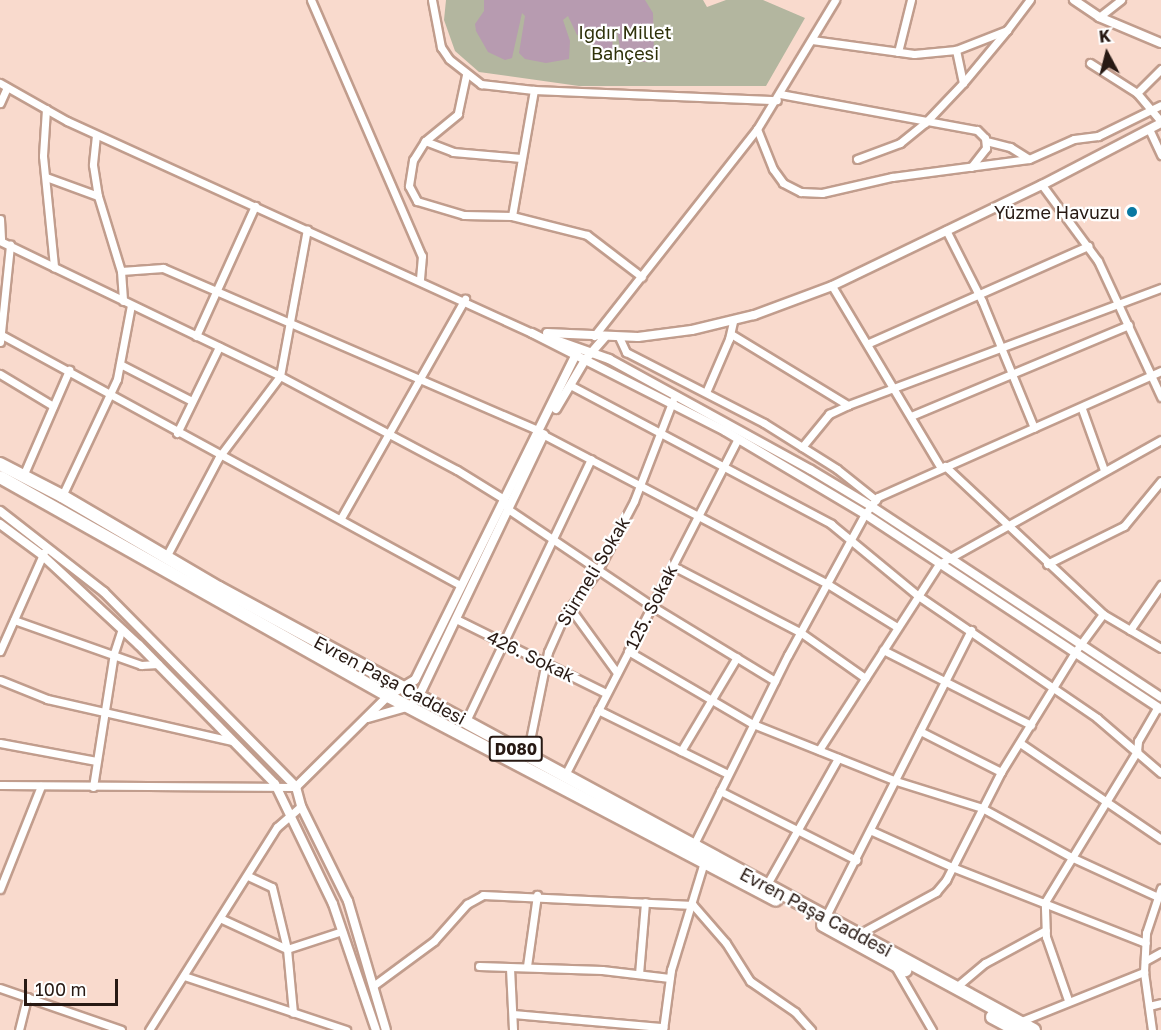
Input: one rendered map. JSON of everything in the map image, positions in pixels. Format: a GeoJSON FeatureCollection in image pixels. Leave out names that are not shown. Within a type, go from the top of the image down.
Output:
{"type":"FeatureCollection","features":[{"type":"Feature","properties":{"kind":"highway","name":"Evren Paşa Caddesi"},"geometry":{"type":"LineString","coordinates":[[0,464],[62,496],[166,557],[766,886],[860,934],[1017,1026]]}},
{"type":"Feature","properties":{"kind":"highway","name":"Evren Paşa Caddesi"},"geometry":{"type":"LineString","coordinates":[[0,477],[388,696],[893,963],[1017,1026],[1034,1030]]}},
{"type":"Feature","properties":{"kind":"street"},"geometry":{"type":"LineString","coordinates":[[311,0],[422,256],[420,280]]}},
{"type":"Feature","properties":{"kind":"street"},"geometry":{"type":"LineString","coordinates":[[432,0],[441,47],[466,75],[481,84],[534,90],[778,97],[928,119],[977,130],[987,141],[1010,147],[1029,159]]}},
{"type":"Feature","properties":{"kind":"street"},"geometry":{"type":"LineString","coordinates":[[368,718],[410,706],[419,696],[508,509],[580,346],[642,277],[757,129],[835,0]]}},
{"type":"Feature","properties":{"kind":"street"},"geometry":{"type":"LineString","coordinates":[[898,52],[910,0]]}},
{"type":"Feature","properties":{"kind":"street"},"geometry":{"type":"LineString","coordinates":[[857,159],[900,143],[928,119],[963,83],[1030,0]]}},
{"type":"Feature","properties":{"kind":"street"},"geometry":{"type":"LineString","coordinates":[[1074,0],[1098,17],[1161,43]]}},
{"type":"Feature","properties":{"kind":"street"},"geometry":{"type":"LineString","coordinates":[[1098,17],[1121,0]]}},
{"type":"Feature","properties":{"kind":"street"},"geometry":{"type":"LineString","coordinates":[[812,40],[898,52],[956,50],[1006,30]]}},
{"type":"Feature","properties":{"kind":"street"},"geometry":{"type":"LineString","coordinates":[[956,50],[963,83]]}},
{"type":"Feature","properties":{"kind":"street"},"geometry":{"type":"LineString","coordinates":[[532,333],[620,338],[692,330],[733,321],[832,286],[1042,185],[1161,122],[1137,93],[1090,63]]}},
{"type":"Feature","properties":{"kind":"street"},"geometry":{"type":"LineString","coordinates":[[1137,93],[1161,69]]}},
{"type":"Feature","properties":{"kind":"street"},"geometry":{"type":"LineString","coordinates":[[466,75],[458,114],[425,141],[413,160],[409,186],[417,201],[464,215],[512,216],[587,235],[642,277]]}},
{"type":"Feature","properties":{"kind":"street"},"geometry":{"type":"LineString","coordinates":[[0,103],[3,85],[96,135],[465,299],[672,403],[738,439],[864,514],[1160,708],[1138,741],[1137,751],[1045,902],[1046,930],[1068,1000]]}},
{"type":"Feature","properties":{"kind":"street"},"geometry":{"type":"LineString","coordinates":[[512,216],[534,90]]}},
{"type":"Feature","properties":{"kind":"street"},"geometry":{"type":"LineString","coordinates":[[757,129],[776,175],[788,187],[801,192],[829,192],[876,180],[1029,159],[1074,139],[1098,136],[1161,105]]}},
{"type":"Feature","properties":{"kind":"street"},"geometry":{"type":"LineString","coordinates":[[46,109],[46,177],[54,267]]}},
{"type":"Feature","properties":{"kind":"street"},"geometry":{"type":"LineString","coordinates":[[1149,129],[1161,155]]}},
{"type":"Feature","properties":{"kind":"street"},"geometry":{"type":"LineString","coordinates":[[96,135],[93,165],[98,196],[121,271],[123,301]]}},
{"type":"Feature","properties":{"kind":"street"},"geometry":{"type":"LineString","coordinates":[[425,141],[453,152],[521,158]]}},
{"type":"Feature","properties":{"kind":"street"},"geometry":{"type":"LineString","coordinates":[[971,167],[985,152],[987,141]]}},
{"type":"Feature","properties":{"kind":"street"},"geometry":{"type":"LineString","coordinates":[[46,177],[98,196]]}},
{"type":"Feature","properties":{"kind":"street"},"geometry":{"type":"LineString","coordinates":[[1042,185],[1089,246],[1129,325],[1161,397]]}},
{"type":"Feature","properties":{"kind":"street"},"geometry":{"type":"LineString","coordinates":[[196,336],[255,206]]}},
{"type":"Feature","properties":{"kind":"street"},"geometry":{"type":"LineString","coordinates":[[0,219],[1,241],[280,376],[504,499],[508,509],[598,570],[652,606],[775,681]]}},
{"type":"Feature","properties":{"kind":"street"},"geometry":{"type":"LineString","coordinates":[[166,557],[219,457],[280,376],[307,230]]}},
{"type":"Feature","properties":{"kind":"street"},"geometry":{"type":"LineString","coordinates":[[946,230],[978,295],[1034,428]]}},
{"type":"Feature","properties":{"kind":"street"},"geometry":{"type":"LineString","coordinates":[[10,245],[0,337],[69,370],[219,457],[341,518],[460,585]]}},
{"type":"Feature","properties":{"kind":"street"},"geometry":{"type":"LineString","coordinates":[[869,343],[1089,246]]}},
{"type":"Feature","properties":{"kind":"street"},"geometry":{"type":"LineString","coordinates":[[121,271],[163,268],[289,320],[419,381],[541,433],[826,583],[897,627]]}},
{"type":"Feature","properties":{"kind":"street"},"geometry":{"type":"LineString","coordinates":[[832,286],[943,467],[1104,614],[1161,648]]}},
{"type":"Feature","properties":{"kind":"street"},"geometry":{"type":"LineString","coordinates":[[802,447],[829,414],[848,405],[894,390],[1118,302],[1161,288]]}},
{"type":"Feature","properties":{"kind":"street"},"geometry":{"type":"LineString","coordinates":[[341,518],[465,299]]}},
{"type":"Feature","properties":{"kind":"street"},"geometry":{"type":"LineString","coordinates":[[62,496],[110,395],[120,364],[131,305]]}},
{"type":"Feature","properties":{"kind":"street"},"geometry":{"type":"LineString","coordinates":[[707,390],[731,334],[733,321]]}},
{"type":"Feature","properties":{"kind":"street"},"geometry":{"type":"LineString","coordinates":[[911,416],[1129,325]]}},
{"type":"Feature","properties":{"kind":"street"},"geometry":{"type":"LineString","coordinates":[[532,333],[580,346],[677,394],[874,503]]}},
{"type":"Feature","properties":{"kind":"street"},"geometry":{"type":"LineString","coordinates":[[731,334],[848,405]]}},
{"type":"Feature","properties":{"kind":"street"},"geometry":{"type":"LineString","coordinates":[[297,787],[388,696],[415,680],[504,499],[585,360],[605,337]]}},
{"type":"Feature","properties":{"kind":"street"},"geometry":{"type":"LineString","coordinates":[[620,338],[626,352],[707,390],[802,447],[947,558],[1161,697]]}},
{"type":"Feature","properties":{"kind":"street"},"geometry":{"type":"LineString","coordinates":[[177,433],[219,347]]}},
{"type":"Feature","properties":{"kind":"street"},"geometry":{"type":"LineString","coordinates":[[120,364],[192,401]]}},
{"type":"Feature","properties":{"kind":"street"},"geometry":{"type":"LineString","coordinates":[[23,476],[69,370]]}},
{"type":"Feature","properties":{"kind":"street"},"geometry":{"type":"LineString","coordinates":[[693,846],[800,632],[864,514],[874,503],[943,467],[1082,409],[1161,371]]}},
{"type":"Feature","properties":{"kind":"street"},"geometry":{"type":"LineString","coordinates":[[0,374],[53,406]]}},
{"type":"Feature","properties":{"kind":"street"},"geometry":{"type":"LineString","coordinates":[[570,385],[831,524],[917,595],[1055,687],[1137,751],[1161,773]]}},
{"type":"Feature","properties":{"kind":"street","name":"Sürmeli Sokak"},"geometry":{"type":"LineString","coordinates":[[527,755],[546,662],[570,608],[598,570],[641,485],[677,394]]}},
{"type":"Feature","properties":{"kind":"street"},"geometry":{"type":"LineString","coordinates":[[1082,409],[1104,470]]}},
{"type":"Feature","properties":{"kind":"street","name":"125. Sokak"},"geometry":{"type":"LineString","coordinates":[[565,776],[738,439]]}},
{"type":"Feature","properties":{"kind":"street"},"geometry":{"type":"LineString","coordinates":[[819,750],[939,564],[1005,525],[1161,440]]}},
{"type":"Feature","properties":{"kind":"street"},"geometry":{"type":"LineString","coordinates":[[466,721],[551,538],[591,459]]}},
{"type":"Feature","properties":{"kind":"street"},"geometry":{"type":"LineString","coordinates":[[1047,564],[1124,526],[1161,481]]}},
{"type":"Feature","properties":{"kind":"street"},"geometry":{"type":"LineString","coordinates":[[0,511],[44,551],[158,664],[275,784],[292,814],[342,931],[376,1030]]}},
{"type":"Feature","properties":{"kind":"street"},"geometry":{"type":"LineString","coordinates":[[0,524],[104,591],[297,787],[301,806],[348,901],[386,1030]]}},
{"type":"Feature","properties":{"kind":"street"},"geometry":{"type":"LineString","coordinates":[[0,651],[44,551]]}},
{"type":"Feature","properties":{"kind":"street"},"geometry":{"type":"LineString","coordinates":[[673,566],[800,632],[865,678]]}},
{"type":"Feature","properties":{"kind":"street"},"geometry":{"type":"LineString","coordinates":[[1130,630],[1161,585]]}},
{"type":"Feature","properties":{"kind":"street"},"geometry":{"type":"LineString","coordinates":[[570,608],[616,674]]}},
{"type":"Feature","properties":{"kind":"street"},"geometry":{"type":"LineString","coordinates":[[860,934],[936,892],[952,867],[1001,772],[1075,652],[1104,614]]}},
{"type":"Feature","properties":{"kind":"street","name":"426. Sokak"},"geometry":{"type":"LineString","coordinates":[[456,619],[606,693]]}},
{"type":"Feature","properties":{"kind":"street"},"geometry":{"type":"LineString","coordinates":[[14,620],[114,653],[141,665],[158,664]]}},
{"type":"Feature","properties":{"kind":"street"},"geometry":{"type":"LineString","coordinates":[[93,787],[114,653],[122,630]]}},
{"type":"Feature","properties":{"kind":"street"},"geometry":{"type":"LineString","coordinates":[[825,918],[872,831],[971,630]]}},
{"type":"Feature","properties":{"kind":"street"},"geometry":{"type":"LineString","coordinates":[[883,650],[944,684],[1031,725]]}},
{"type":"Feature","properties":{"kind":"street"},"geometry":{"type":"LineString","coordinates":[[628,651],[753,724],[896,781],[982,808],[1071,856],[1158,897]]}},
{"type":"Feature","properties":{"kind":"street"},"geometry":{"type":"LineString","coordinates":[[681,751],[736,657]]}},
{"type":"Feature","properties":{"kind":"street"},"geometry":{"type":"LineString","coordinates":[[0,680],[47,699],[235,741]]}},
{"type":"Feature","properties":{"kind":"street"},"geometry":{"type":"LineString","coordinates":[[598,710],[728,774]]}},
{"type":"Feature","properties":{"kind":"street"},"geometry":{"type":"LineString","coordinates":[[920,731],[1001,772]]}},
{"type":"Feature","properties":{"kind":"street"},"geometry":{"type":"LineString","coordinates":[[0,743],[96,761]]}},
{"type":"Feature","properties":{"kind":"street"},"geometry":{"type":"LineString","coordinates":[[1020,743],[1161,839]]}},
{"type":"Feature","properties":{"kind":"street"},"geometry":{"type":"LineString","coordinates":[[766,886],[838,758]]}},
{"type":"Feature","properties":{"kind":"street"},"geometry":{"type":"LineString","coordinates":[[0,785],[93,787],[275,784],[297,787]]}},
{"type":"Feature","properties":{"kind":"street"},"geometry":{"type":"LineString","coordinates":[[0,889],[41,786]]}},
{"type":"Feature","properties":{"kind":"street"},"geometry":{"type":"LineString","coordinates":[[720,791],[856,860]]}},
{"type":"Feature","properties":{"kind":"street"},"geometry":{"type":"LineString","coordinates":[[149,1030],[222,919],[277,827],[301,806]]}},
{"type":"Feature","properties":{"kind":"street"},"geometry":{"type":"LineString","coordinates":[[872,831],[952,867],[1146,943]]}},
{"type":"Feature","properties":{"kind":"street"},"geometry":{"type":"LineString","coordinates":[[513,1014],[593,1020],[663,1029],[670,978],[704,862]]}},
{"type":"Feature","properties":{"kind":"street"},"geometry":{"type":"LineString","coordinates":[[248,876],[272,887],[287,949],[293,1013]]}},
{"type":"Feature","properties":{"kind":"street"},"geometry":{"type":"LineString","coordinates":[[1152,1030],[1144,972],[1146,943],[1161,888]]}},
{"type":"Feature","properties":{"kind":"street"},"geometry":{"type":"LineString","coordinates":[[373,986],[434,941],[467,904],[483,895],[537,895],[693,905],[726,943],[750,981],[795,1012],[811,1030]]}},
{"type":"Feature","properties":{"kind":"street"},"geometry":{"type":"LineString","coordinates":[[528,966],[537,895]]}},
{"type":"Feature","properties":{"kind":"street"},"geometry":{"type":"LineString","coordinates":[[639,974],[645,902]]}},
{"type":"Feature","properties":{"kind":"street"},"geometry":{"type":"LineString","coordinates":[[222,919],[287,949],[342,931]]}},
{"type":"Feature","properties":{"kind":"street"},"geometry":{"type":"LineString","coordinates":[[955,988],[985,963],[1046,930]]}},
{"type":"Feature","properties":{"kind":"street"},"geometry":{"type":"LineString","coordinates":[[1145,961],[1161,952]]}},
{"type":"Feature","properties":{"kind":"street"},"geometry":{"type":"LineString","coordinates":[[893,963],[932,1030]]}},
{"type":"Feature","properties":{"kind":"street"},"geometry":{"type":"LineString","coordinates":[[479,966],[510,968],[528,966],[670,978]]}},
{"type":"Feature","properties":{"kind":"street"},"geometry":{"type":"LineString","coordinates":[[510,968],[513,1030]]}},
{"type":"Feature","properties":{"kind":"street"},"geometry":{"type":"LineString","coordinates":[[1017,1026],[1068,1000],[1144,972]]}},
{"type":"Feature","properties":{"kind":"street"},"geometry":{"type":"LineString","coordinates":[[184,976],[346,1030]]}},
{"type":"Feature","properties":{"kind":"street"},"geometry":{"type":"LineString","coordinates":[[0,988],[121,1030]]}},
{"type":"Feature","properties":{"kind":"street"},"geometry":{"type":"LineString","coordinates":[[19,1030],[27,997]]}},
{"type":"Feature","properties":{"kind":"street"},"geometry":{"type":"LineString","coordinates":[[1149,1006],[1161,1003]]}},
{"type":"Feature","properties":{"kind":"street"},"geometry":{"type":"LineString","coordinates":[[592,1030],[593,1020]]}},
{"type":"Feature","properties":{"kind":"green space","name":"Iğdır Millet Bahçesi"},"geometry":{"type":"Polygon","coordinates":[[[446,0],[703,0],[707,7],[726,0],[763,0],[805,18],[766,86],[579,86],[479,72],[455,51],[444,20],[446,0]]]}},
{"type":"Feature","properties":{"kind":"shaded area"},"geometry":{"type":"Polygon","coordinates":[[[484,0],[645,0],[653,13],[654,56],[645,62],[622,58],[616,26],[612,30],[613,52],[593,51],[593,28],[577,35],[568,16],[563,20],[570,41],[569,59],[546,63],[525,59],[519,53],[525,16],[522,13],[512,58],[505,60],[488,52],[476,31],[475,24],[484,11],[484,0]]]}},
{"type":"Feature","properties":{"kind":"place","name":"Yüzme Havuzu"},"geometry":{"type":"Point","coordinates":[1132,212]}}]}
